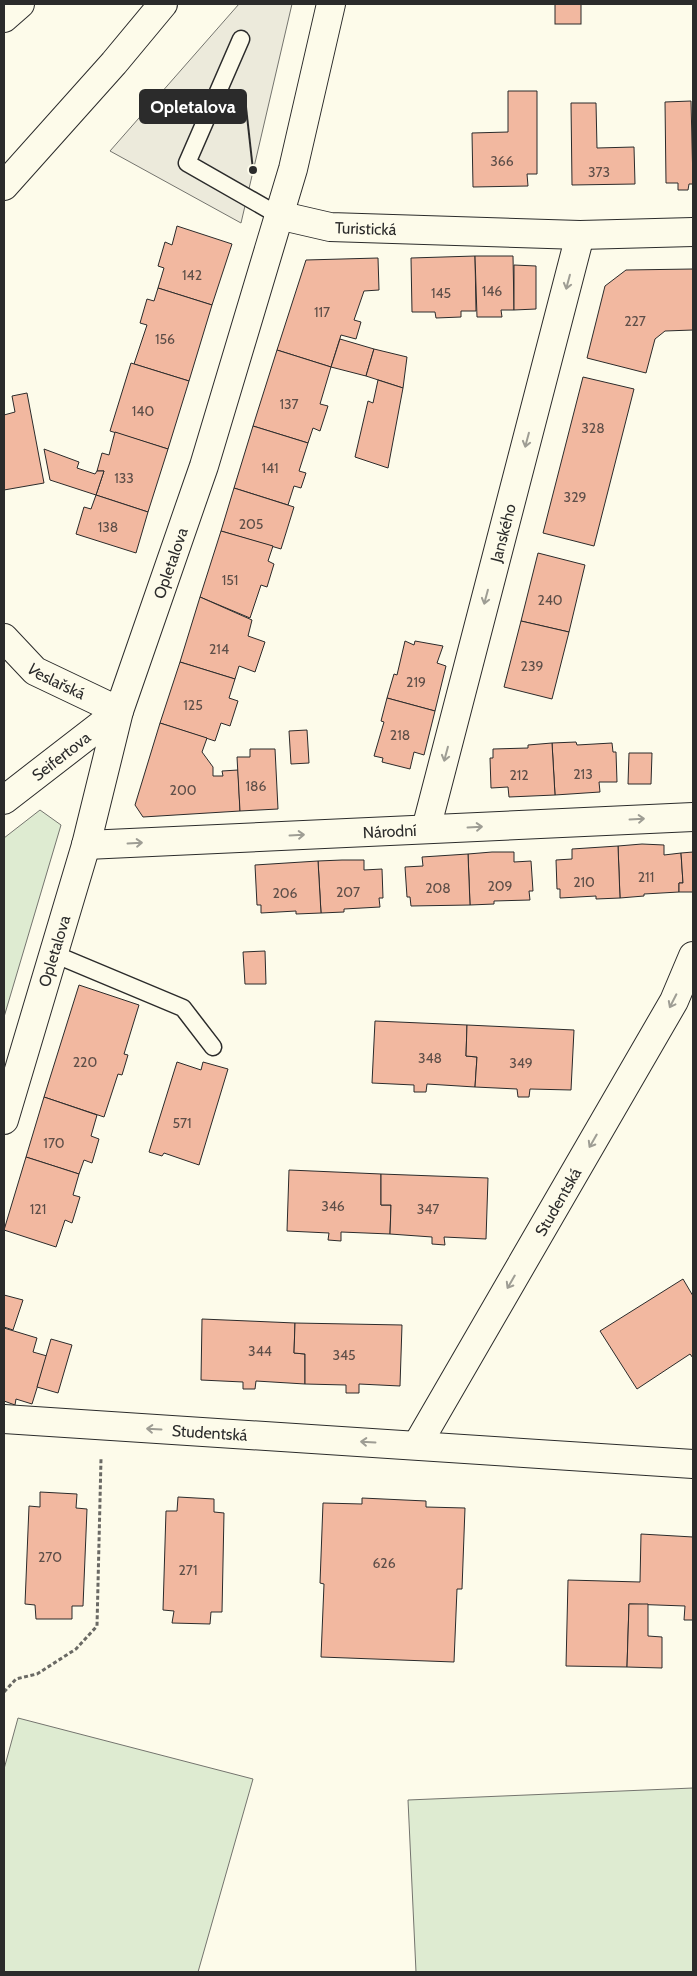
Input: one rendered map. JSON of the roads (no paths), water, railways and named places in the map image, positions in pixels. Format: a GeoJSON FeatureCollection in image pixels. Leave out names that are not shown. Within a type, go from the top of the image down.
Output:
{"type":"FeatureCollection","features":[{"type":"Feature","properties":{"kind":"street"},"geometry":{"type":"LineString","coordinates":[[4,18],[20,4]]}},
{"type":"Feature","properties":{"kind":"street"},"geometry":{"type":"LineString","coordinates":[[4,186],[114,63],[163,4]]}},
{"type":"Feature","properties":{"kind":"street","name":"Opletalova"},"geometry":{"type":"LineString","coordinates":[[4,1120],[86,845],[119,711],[204,466],[293,169],[331,4]]}},
{"type":"Feature","properties":{"kind":"street","name":"Turistická"},"geometry":{"type":"LineString","coordinates":[[278,214],[330,228],[580,235],[693,232]]}},
{"type":"Feature","properties":{"kind":"street","name":"Janského"},"geometry":{"type":"LineString","coordinates":[[426,829],[580,235]]}},
{"type":"Feature","properties":{"kind":"street","name":"Veslařská"},"geometry":{"type":"LineString","coordinates":[[4,638],[35,671],[119,711]]}},
{"type":"Feature","properties":{"kind":"street","name":"Seifertova"},"geometry":{"type":"LineString","coordinates":[[4,800],[119,711]]}},
{"type":"Feature","properties":{"kind":"street","name":"Národní"},"geometry":{"type":"LineString","coordinates":[[86,845],[693,817]]}},
{"type":"Feature","properties":{"kind":"street","name":"Studentská"},"geometry":{"type":"LineString","coordinates":[[417,1445],[669,1010],[693,956]]}},
{"type":"Feature","properties":{"kind":"street","name":"Studentská"},"geometry":{"type":"LineString","coordinates":[[4,1419],[693,1464]]}},
{"type":"Feature","properties":{"kind":"lane","name":"Turistická"},"geometry":{"type":"LineString","coordinates":[[241,39],[187,163],[278,214]]}},
{"type":"Feature","properties":{"kind":"lane"},"geometry":{"type":"LineString","coordinates":[[54,954],[183,1008],[213,1047]]}},
{"type":"Feature","properties":{"kind":"place","name":"Opletalova"},"geometry":{"type":"Point","coordinates":[253,170]}}]}
